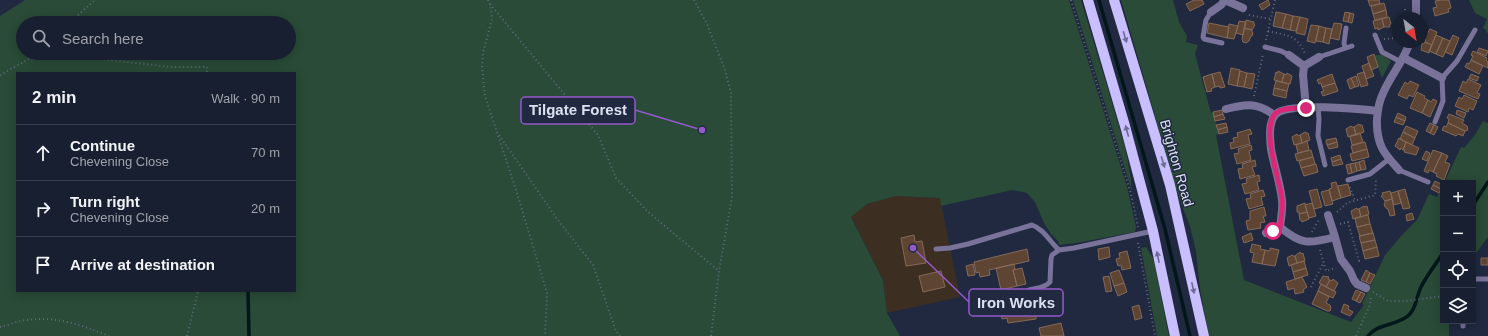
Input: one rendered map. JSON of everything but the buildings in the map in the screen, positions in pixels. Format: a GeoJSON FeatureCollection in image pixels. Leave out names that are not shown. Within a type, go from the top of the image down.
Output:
{"type":"FeatureCollection","features":[{"type":"Feature","properties":{"kind":"main road"},"geometry":{"type":"LineString","coordinates":[[1088,0],[1126,126],[1153,231],[1175,336]]}},
{"type":"Feature","properties":{"kind":"main road","name":"Brighton Road"},"geometry":{"type":"LineString","coordinates":[[1114,0],[1170,185],[1204,336]]}},
{"type":"Feature","properties":{"kind":"street"},"geometry":{"type":"LineString","coordinates":[[1211,12],[1225,0],[1243,8]]}},
{"type":"Feature","properties":{"kind":"street"},"geometry":{"type":"LineString","coordinates":[[1416,0],[1416,12]]}},
{"type":"Feature","properties":{"kind":"street"},"geometry":{"type":"LineString","coordinates":[[1399,170],[1389,159],[1380,141],[1378,111],[1384,90],[1407,48]]}},
{"type":"Feature","properties":{"kind":"street"},"geometry":{"type":"LineString","coordinates":[[1289,54],[1306,64]]}},
{"type":"Feature","properties":{"kind":"street"},"geometry":{"type":"LineString","coordinates":[[1306,108],[1303,75],[1306,64],[1318,57]]}},
{"type":"Feature","properties":{"kind":"street"},"geometry":{"type":"LineString","coordinates":[[1402,60],[1442,78]]}},
{"type":"Feature","properties":{"kind":"street"},"geometry":{"type":"LineString","coordinates":[[1226,109],[1242,105],[1252,105],[1267,110],[1274,115]]}},
{"type":"Feature","properties":{"kind":"street"},"geometry":{"type":"LineString","coordinates":[[1280,227],[1282,200],[1271,148],[1270,129],[1274,115],[1283,110],[1318,107],[1347,107],[1378,111]]}},
{"type":"Feature","properties":{"kind":"street"},"geometry":{"type":"LineString","coordinates":[[1332,214],[1335,238],[1341,259],[1357,284],[1366,288]]}},
{"type":"Feature","properties":{"kind":"street"},"geometry":{"type":"LineString","coordinates":[[1266,233],[1280,227]]}},
{"type":"Feature","properties":{"kind":"street"},"geometry":{"type":"LineString","coordinates":[[1280,227],[1287,233],[1306,242],[1312,243],[1335,238]]}},
{"type":"Feature","properties":{"kind":"lane"},"geometry":{"type":"LineString","coordinates":[[1211,12],[1206,20],[1203,37],[1204,39],[1222,43]]}},
{"type":"Feature","properties":{"kind":"lane"},"geometry":{"type":"LineString","coordinates":[[1345,48],[1344,43],[1346,28]]}},
{"type":"Feature","properties":{"kind":"lane"},"geometry":{"type":"LineString","coordinates":[[1435,122],[1443,101],[1442,78],[1457,61],[1475,30]]}},
{"type":"Feature","properties":{"kind":"lane"},"geometry":{"type":"LineString","coordinates":[[1376,38],[1382,52],[1402,60]]}},
{"type":"Feature","properties":{"kind":"lane"},"geometry":{"type":"LineString","coordinates":[[1318,57],[1352,46]]}},
{"type":"Feature","properties":{"kind":"lane"},"geometry":{"type":"LineString","coordinates":[[1265,48],[1289,54]]}},
{"type":"Feature","properties":{"kind":"lane"},"geometry":{"type":"LineString","coordinates":[[1318,107],[1318,136],[1325,165]]}},
{"type":"Feature","properties":{"kind":"lane"},"geometry":{"type":"LineString","coordinates":[[1348,180],[1376,171],[1389,159]]}},
{"type":"Feature","properties":{"kind":"lane"},"geometry":{"type":"LineString","coordinates":[[1399,170],[1428,182]]}},
{"type":"Feature","properties":{"kind":"lane"},"geometry":{"type":"LineString","coordinates":[[936,249],[968,244],[1032,225],[1038,227],[1059,250]]}},
{"type":"Feature","properties":{"kind":"lane"},"geometry":{"type":"LineString","coordinates":[[1029,290],[1048,285],[1050,282],[1052,255],[1059,250],[1153,231]]}},
{"type":"Feature","properties":{"kind":"lane"},"geometry":{"type":"LineString","coordinates":[[1476,279],[1488,279]]}},
{"type":"Feature","properties":{"kind":"path"},"geometry":{"type":"LineString","coordinates":[[77,16],[95,0]]}},
{"type":"Feature","properties":{"kind":"path"},"geometry":{"type":"LineString","coordinates":[[488,0],[598,135],[616,178],[648,212],[719,271]]}},
{"type":"Feature","properties":{"kind":"path"},"geometry":{"type":"LineString","coordinates":[[694,0],[707,24],[725,70],[731,94],[732,197],[719,271],[711,336]]}},
{"type":"Feature","properties":{"kind":"path"},"geometry":{"type":"LineString","coordinates":[[1071,0],[1131,194],[1140,234],[1138,242],[1155,336]]}},
{"type":"Feature","properties":{"kind":"path"},"geometry":{"type":"LineString","coordinates":[[1252,105],[1276,0]]}},
{"type":"Feature","properties":{"kind":"path"},"geometry":{"type":"LineString","coordinates":[[490,4],[492,19],[483,53],[482,67],[485,96],[547,293],[545,336]]}},
{"type":"Feature","properties":{"kind":"path"},"geometry":{"type":"LineString","coordinates":[[1268,31],[1285,35],[1299,41],[1306,64]]}},
{"type":"Feature","properties":{"kind":"path"},"geometry":{"type":"LineString","coordinates":[[1376,38],[1392,38]]}},
{"type":"Feature","properties":{"kind":"path"},"geometry":{"type":"LineString","coordinates":[[0,75],[27,60]]}},
{"type":"Feature","properties":{"kind":"path"},"geometry":{"type":"LineString","coordinates":[[110,60],[171,67],[207,67],[207,72]]}},
{"type":"Feature","properties":{"kind":"path"},"geometry":{"type":"LineString","coordinates":[[497,132],[555,216],[593,265],[616,331],[620,336]]}},
{"type":"Feature","properties":{"kind":"path"},"geometry":{"type":"LineString","coordinates":[[1332,214],[1344,205],[1374,195],[1375,183],[1379,175],[1376,171]]}},
{"type":"Feature","properties":{"kind":"path"},"geometry":{"type":"LineString","coordinates":[[1348,180],[1355,201]]}},
{"type":"Feature","properties":{"kind":"path"},"geometry":{"type":"LineString","coordinates":[[1311,287],[1324,262]]}},
{"type":"Feature","properties":{"kind":"path"},"geometry":{"type":"LineString","coordinates":[[1356,336],[1370,305],[1370,291],[1388,301],[1406,301],[1440,296]]}},
{"type":"Feature","properties":{"kind":"path"},"geometry":{"type":"LineString","coordinates":[[187,336],[198,292]]}},
{"type":"Feature","properties":{"kind":"path"},"geometry":{"type":"LineString","coordinates":[[0,327],[26,320],[51,318],[79,324],[109,336]]}},
{"type":"Feature","properties":{"kind":"shaded area"},"geometry":{"type":"Polygon","coordinates":[[[896,196],[940,198],[960,297],[887,313],[883,280],[851,216],[867,204],[896,196]]]}},
{"type":"Feature","properties":{"kind":"green space"},"geometry":{"type":"Polygon","coordinates":[[[25,0],[1069,0],[1127,187],[1136,227],[1135,232],[1059,245],[1058,241],[1051,234],[1044,223],[1035,202],[1027,193],[1012,190],[941,206],[940,198],[896,196],[867,204],[851,217],[883,280],[887,313],[900,336],[0,336],[0,16],[25,0]]]}},
{"type":"Feature","properties":{"kind":"green space"},"geometry":{"type":"Polygon","coordinates":[[[1073,0],[1081,0],[1122,136],[1132,192],[1073,0]]]}},
{"type":"Feature","properties":{"kind":"green space"},"geometry":{"type":"Polygon","coordinates":[[[1121,0],[1173,0],[1179,22],[1187,36],[1186,42],[1198,45],[1195,54],[1211,113],[1213,112],[1219,134],[1216,135],[1244,280],[1351,322],[1364,305],[1362,304],[1385,255],[1417,220],[1429,194],[1437,197],[1440,190],[1440,324],[1449,324],[1449,336],[1209,336],[1200,289],[1196,251],[1190,226],[1180,201],[1121,0]]]}},
{"type":"Feature","properties":{"kind":"green space"},"geometry":{"type":"Polygon","coordinates":[[[1469,0],[1488,0],[1488,33],[1483,28],[1487,19],[1475,13],[1469,0]]]}},
{"type":"Feature","properties":{"kind":"green space"},"geometry":{"type":"Polygon","coordinates":[[[1383,55],[1391,61],[1382,78],[1374,56],[1383,55]]]}},
{"type":"Feature","properties":{"kind":"green space"},"geometry":{"type":"Polygon","coordinates":[[[1483,121],[1488,123],[1488,237],[1476,253],[1476,180],[1445,180],[1461,147],[1464,148],[1475,135],[1483,121]]]}},
{"type":"Feature","properties":{"kind":"green space"},"geometry":{"type":"Polygon","coordinates":[[[1146,247],[1154,260],[1169,336],[1157,336],[1141,248],[1146,247]]]}},
{"type":"Feature","properties":{"kind":"waterway"},"geometry":{"type":"LineString","coordinates":[[1099,0],[1165,229],[1190,336]]}},
{"type":"Feature","properties":{"kind":"waterway"},"geometry":{"type":"LineString","coordinates":[[1476,200],[1488,182]]}},
{"type":"Feature","properties":{"kind":"waterway"},"geometry":{"type":"LineString","coordinates":[[1368,336],[1377,329],[1404,319],[1412,312],[1423,283],[1440,258]]}},
{"type":"Feature","properties":{"kind":"waterway"},"geometry":{"type":"LineString","coordinates":[[248,292],[249,336]]}},
{"type":"Feature","properties":{"kind":"place","name":"Tilgate Forest"},"geometry":{"type":"Point","coordinates":[702,130]}},
{"type":"Feature","properties":{"kind":"place","name":"Iron Works"},"geometry":{"type":"Point","coordinates":[913,248]}},
{"type":"Feature","properties":{"kind":"route"},"geometry":{"type":"LineString","coordinates":[[1273,231],[1280,227],[1282,200],[1271,148],[1271,122],[1277,112],[1306,108]]}}]}
